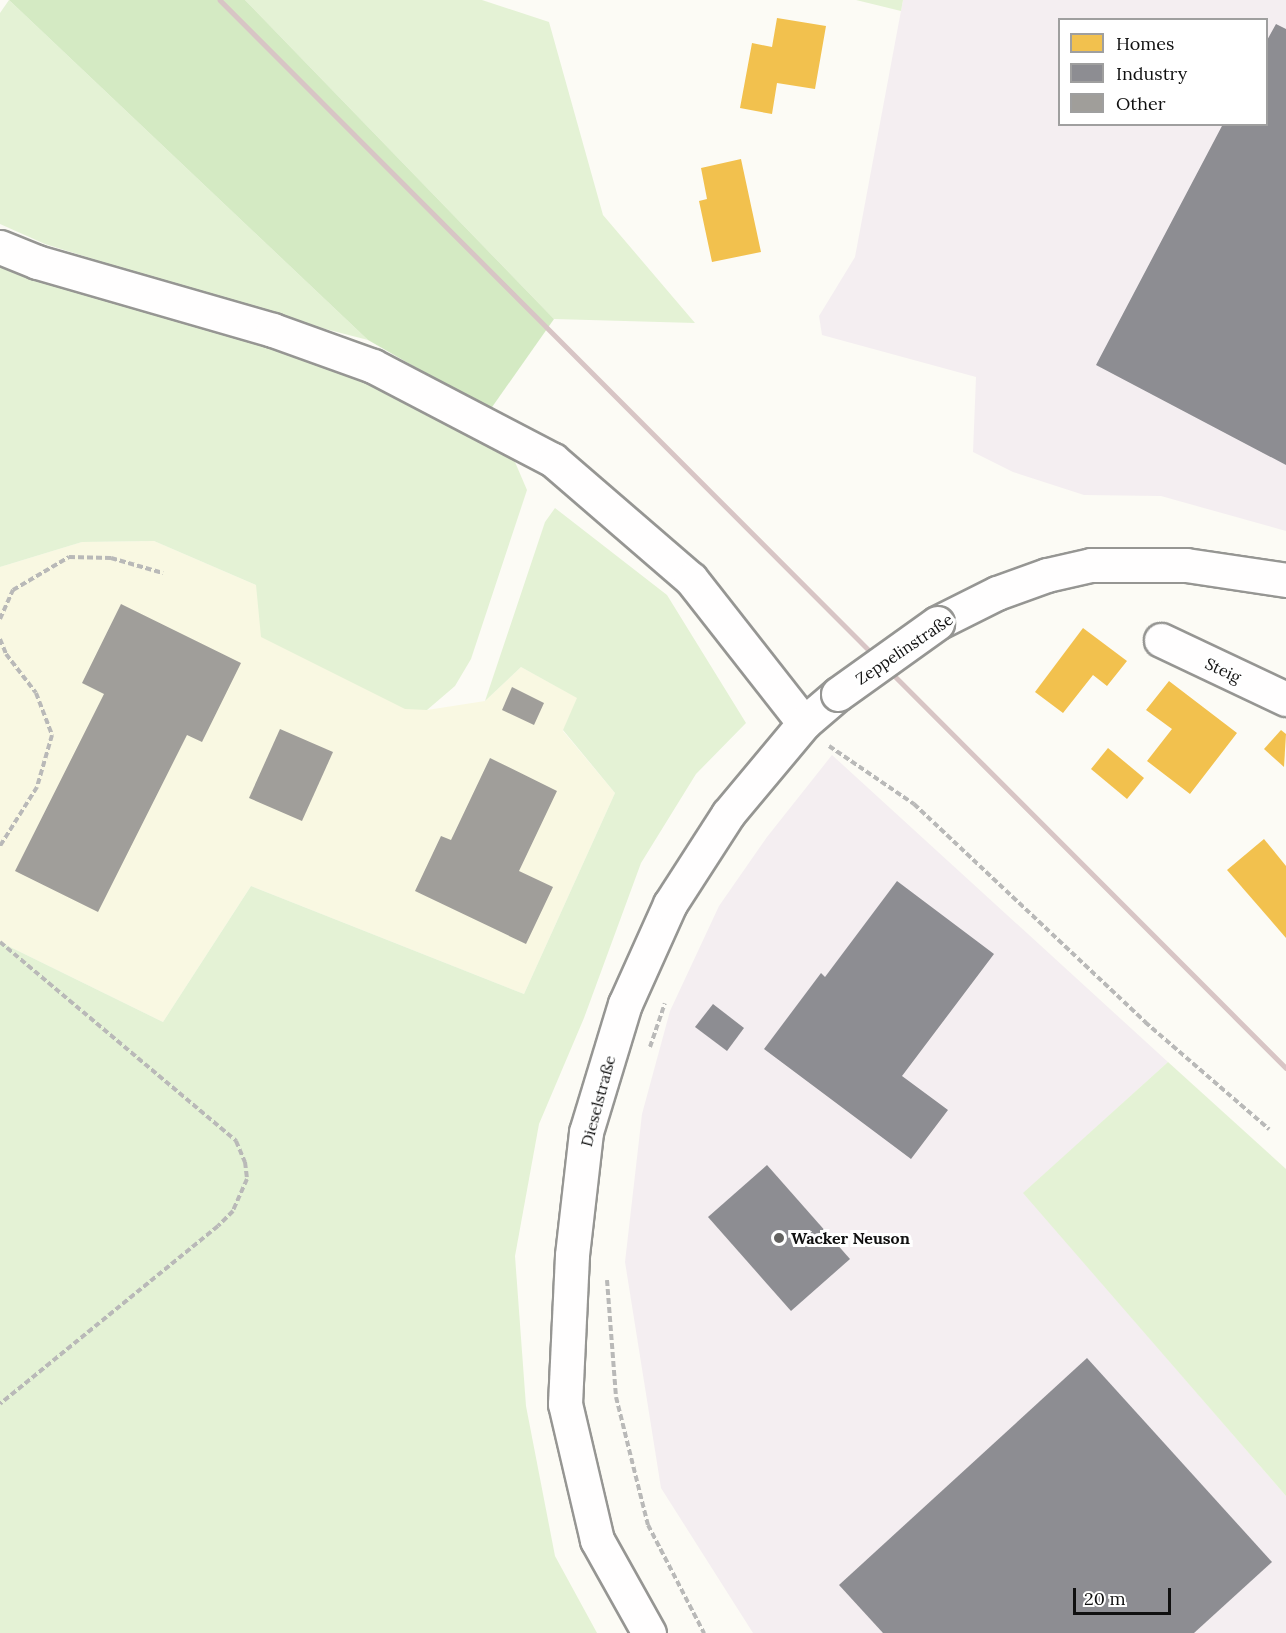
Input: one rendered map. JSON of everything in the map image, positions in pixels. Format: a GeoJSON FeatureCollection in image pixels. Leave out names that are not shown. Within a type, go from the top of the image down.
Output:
{"type":"FeatureCollection","features":[{"type":"Feature","properties":{"kind":"street"},"geometry":{"type":"LineString","coordinates":[[0,247],[37,262],[273,330],[373,366],[553,460],[691,579],[804,723]]}},
{"type":"Feature","properties":{"kind":"street","name":"Zeppelinstraße"},"geometry":{"type":"LineString","coordinates":[[838,694],[937,623],[997,593],[1047,575],[1091,565],[1186,565],[1286,580]]}},
{"type":"Feature","properties":{"kind":"street","name":"Steig"},"geometry":{"type":"LineString","coordinates":[[1161,640],[1286,699]]}},
{"type":"Feature","properties":{"kind":"street","name":"Dieselstraße"},"geometry":{"type":"LineString","coordinates":[[649,1633],[597,1540],[565,1404],[572,1255],[586,1132],[625,1004],[670,904],[728,814],[804,723],[838,694]]}},
{"type":"Feature","properties":{"kind":"path"},"geometry":{"type":"LineString","coordinates":[[0,619],[13,590],[69,557],[111,558],[163,573]]}},
{"type":"Feature","properties":{"kind":"path"},"geometry":{"type":"LineString","coordinates":[[0,639],[6,654],[36,693],[52,735],[37,787],[0,846]]}},
{"type":"Feature","properties":{"kind":"path"},"geometry":{"type":"LineString","coordinates":[[822,755],[836,737]]}},
{"type":"Feature","properties":{"kind":"path"},"geometry":{"type":"LineString","coordinates":[[829,746],[914,804],[1145,1022],[1269,1129]]}},
{"type":"Feature","properties":{"kind":"path"},"geometry":{"type":"LineString","coordinates":[[0,942],[236,1141],[245,1162],[247,1179],[233,1211],[218,1226],[0,1404]]}},
{"type":"Feature","properties":{"kind":"path"},"geometry":{"type":"LineString","coordinates":[[647,1056],[666,1000]]}},
{"type":"Feature","properties":{"kind":"path"},"geometry":{"type":"LineString","coordinates":[[606,1272],[616,1397],[648,1525],[704,1633]]}},
{"type":"Feature","properties":{"kind":"shaded area"},"geometry":{"type":"Polygon","coordinates":[[[903,0],[1286,0],[1286,531],[1161,496],[1084,495],[1013,472],[973,452],[976,377],[822,335],[819,316],[855,257],[903,0]]]}},
{"type":"Feature","properties":{"kind":"shaded area"},"geometry":{"type":"Polygon","coordinates":[[[832,755],[1168,1062],[1024,1193],[1286,1496],[1286,1633],[753,1633],[661,1488],[625,1262],[642,1114],[670,1011],[719,906],[767,837],[832,755]]]}},
{"type":"Feature","properties":{"kind":"green space"},"geometry":{"type":"Polygon","coordinates":[[[9,0],[368,340],[275,316],[45,244],[0,224],[0,13],[9,0]]]}},
{"type":"Feature","properties":{"kind":"green space"},"geometry":{"type":"Polygon","coordinates":[[[9,0],[245,0],[554,319],[490,410],[368,340],[9,0]]]}},
{"type":"Feature","properties":{"kind":"green space"},"geometry":{"type":"Polygon","coordinates":[[[245,0],[482,0],[549,22],[603,215],[695,323],[554,319],[245,0]]]}},
{"type":"Feature","properties":{"kind":"green space"},"geometry":{"type":"Polygon","coordinates":[[[856,0],[903,0],[901,11],[856,0]]]}},
{"type":"Feature","properties":{"kind":"green space"},"geometry":{"type":"Polygon","coordinates":[[[0,263],[271,341],[368,377],[512,455],[527,490],[471,659],[455,686],[427,710],[405,709],[261,637],[256,585],[154,541],[82,542],[0,567],[0,263]]]}},
{"type":"Feature","properties":{"kind":"green space"},"geometry":{"type":"Polygon","coordinates":[[[555,508],[667,595],[746,723],[696,774],[641,863],[584,1018],[539,1124],[515,1256],[526,1406],[555,1556],[597,1633],[0,1633],[0,942],[163,1022],[251,886],[524,994],[615,793],[563,730],[577,698],[521,667],[485,701],[545,522],[555,508]]]}},
{"type":"Feature","properties":{"kind":"green space"},"geometry":{"type":"Polygon","coordinates":[[[154,541],[256,585],[427,710],[485,701],[521,667],[578,698],[563,731],[615,793],[524,994],[251,886],[163,1022],[0,942],[0,567],[82,542],[154,541]]]}},
{"type":"Feature","properties":{"kind":"green space"},"geometry":{"type":"Polygon","coordinates":[[[1168,1062],[1286,1169],[1286,1496],[1023,1193],[1168,1062]]]}},
{"type":"Feature","properties":{"kind":"building: Homes"},"geometry":{"type":"Polygon","coordinates":[[[777,18],[826,26],[815,89],[777,83],[772,114],[740,108],[752,43],[772,47],[777,18]]]}},
{"type":"Feature","properties":{"kind":"building: Homes"},"geometry":{"type":"Polygon","coordinates":[[[741,159],[761,252],[712,262],[699,201],[707,199],[701,168],[741,159]]]}},
{"type":"Feature","properties":{"kind":"building: Homes"},"geometry":{"type":"Polygon","coordinates":[[[1083,628],[1127,661],[1107,686],[1093,675],[1063,713],[1035,692],[1083,628]]]}},
{"type":"Feature","properties":{"kind":"building: Homes"},"geometry":{"type":"Polygon","coordinates":[[[1169,681],[1237,733],[1190,794],[1147,761],[1172,729],[1146,710],[1169,681]]]}},
{"type":"Feature","properties":{"kind":"building: Homes"},"geometry":{"type":"Polygon","coordinates":[[[1281,730],[1286,734],[1284,767],[1264,749],[1281,730]]]}},
{"type":"Feature","properties":{"kind":"building: Homes"},"geometry":{"type":"Polygon","coordinates":[[[1108,748],[1144,778],[1127,799],[1091,769],[1108,748]]]}},
{"type":"Feature","properties":{"kind":"building: Homes"},"geometry":{"type":"Polygon","coordinates":[[[1264,839],[1286,866],[1286,938],[1227,870],[1264,839]]]}},
{"type":"Feature","properties":{"kind":"building: Industry"},"geometry":{"type":"Polygon","coordinates":[[[1276,24],[1286,29],[1286,465],[1096,365],[1222,126],[1268,126],[1268,38],[1276,24]]]}},
{"type":"Feature","properties":{"kind":"building: Industry"},"geometry":{"type":"Polygon","coordinates":[[[897,881],[994,954],[902,1076],[948,1110],[911,1159],[764,1049],[821,973],[825,977],[897,881]]]}},
{"type":"Feature","properties":{"kind":"building: Industry"},"geometry":{"type":"Polygon","coordinates":[[[713,1004],[744,1028],[727,1051],[695,1027],[713,1004]]]}},
{"type":"Feature","properties":{"kind":"building: Industry","name":"Wacker Neuson"},"geometry":{"type":"Polygon","coordinates":[[[767,1165],[850,1259],[791,1311],[708,1217],[767,1165]]]}},
{"type":"Feature","properties":{"kind":"building: Industry"},"geometry":{"type":"Polygon","coordinates":[[[1087,1358],[1272,1562],[1194,1633],[883,1633],[839,1585],[1087,1358]]]}},
{"type":"Feature","properties":{"kind":"building: Other"},"geometry":{"type":"Polygon","coordinates":[[[121,604],[241,663],[202,742],[187,735],[98,912],[15,871],[104,694],[82,683],[121,604]]]}},
{"type":"Feature","properties":{"kind":"building: Other"},"geometry":{"type":"Polygon","coordinates":[[[512,687],[544,703],[534,725],[502,710],[512,687]]]}},
{"type":"Feature","properties":{"kind":"building: Other"},"geometry":{"type":"Polygon","coordinates":[[[280,729],[333,752],[302,821],[249,798],[280,729]]]}},
{"type":"Feature","properties":{"kind":"building: Other"},"geometry":{"type":"Polygon","coordinates":[[[490,758],[557,791],[519,871],[553,887],[526,944],[415,891],[441,836],[451,840],[490,758]]]}},
{"type":"Feature","properties":{"kind":"railway"},"geometry":{"type":"LineString","coordinates":[[220,0],[1286,1068]]}},
{"type":"Feature","properties":{"kind":"place","name":"Wacker Neuson"},"geometry":{"type":"Point","coordinates":[779,1238]}}]}
